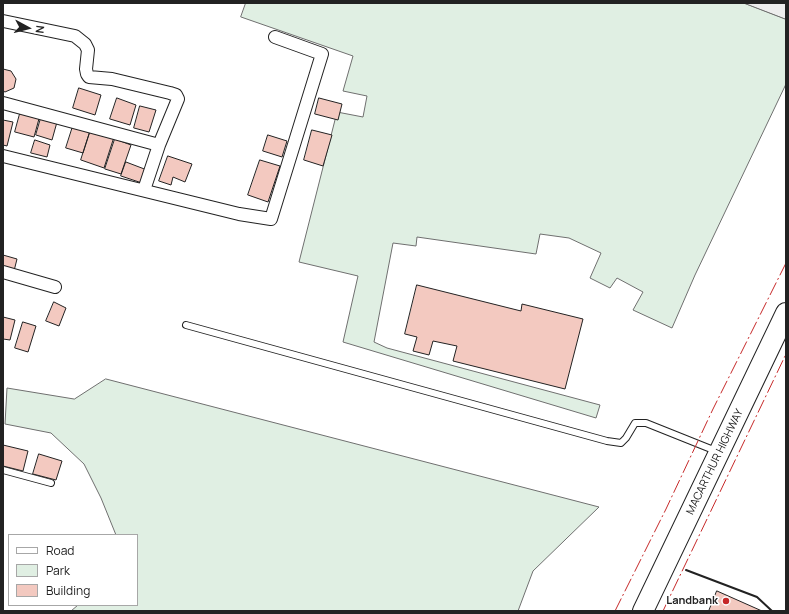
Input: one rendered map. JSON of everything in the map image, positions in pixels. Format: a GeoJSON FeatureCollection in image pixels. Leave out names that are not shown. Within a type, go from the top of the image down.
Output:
{"type":"FeatureCollection","features":[{"type":"Feature","properties":{"kind":"highway","name":"MACARTHUR HIGHWAY"},"geometry":{"type":"LineString","coordinates":[[642,611],[720,453],[786,313]]}},
{"type":"Feature","properties":{"kind":"street"},"geometry":{"type":"LineString","coordinates":[[3,20],[75,36],[85,44],[88,50],[86,69],[89,77],[112,79],[176,95],[178,100],[159,145],[144,190]]}},
{"type":"Feature","properties":{"kind":"street"},"geometry":{"type":"LineString","coordinates":[[3,156],[239,214],[271,219],[322,54],[275,37]]}},
{"type":"Feature","properties":{"kind":"street"},"geometry":{"type":"LineString","coordinates":[[3,103],[159,145]]}},
{"type":"Feature","properties":{"kind":"street"},"geometry":{"type":"LineString","coordinates":[[3,272],[55,287]]}},
{"type":"Feature","properties":{"kind":"lane"},"geometry":{"type":"LineString","coordinates":[[186,325],[607,441],[620,443],[626,438],[635,423],[646,422],[720,453]]}},
{"type":"Feature","properties":{"kind":"lane"},"geometry":{"type":"LineString","coordinates":[[3,470],[51,483]]}},
{"type":"Feature","properties":{"kind":"green space"},"geometry":{"type":"Polygon","coordinates":[[[246,3],[744,3],[786,19],[786,84],[695,275],[672,328],[633,310],[643,292],[617,278],[610,288],[590,278],[601,253],[569,238],[540,234],[536,254],[417,237],[416,246],[393,243],[374,342],[387,348],[600,405],[596,418],[343,342],[358,276],[299,262],[337,112],[363,117],[367,96],[343,91],[353,56],[241,17],[246,3]]]}},
{"type":"Feature","properties":{"kind":"green space"},"geometry":{"type":"Polygon","coordinates":[[[106,379],[599,507],[533,571],[518,611],[71,611],[77,606],[138,606],[138,534],[116,534],[101,498],[84,464],[51,433],[5,424],[7,388],[74,399],[106,379]]]}},
{"type":"Feature","properties":{"kind":"shaded area"},"geometry":{"type":"Polygon","coordinates":[[[744,3],[786,3],[786,19],[744,3]]]}},
{"type":"Feature","properties":{"kind":"building"},"geometry":{"type":"Polygon","coordinates":[[[3,69],[11,71],[16,79],[14,88],[5,92],[3,91],[3,69]]]}},
{"type":"Feature","properties":{"kind":"building"},"geometry":{"type":"Polygon","coordinates":[[[79,88],[101,95],[95,115],[73,108],[79,88]]]}},
{"type":"Feature","properties":{"kind":"building"},"geometry":{"type":"Polygon","coordinates":[[[117,98],[136,105],[130,125],[110,119],[117,98]]]}},
{"type":"Feature","properties":{"kind":"building"},"geometry":{"type":"Polygon","coordinates":[[[319,98],[342,104],[338,120],[315,114],[319,98]]]}},
{"type":"Feature","properties":{"kind":"building"},"geometry":{"type":"Polygon","coordinates":[[[140,106],[156,110],[149,132],[134,128],[140,106]]]}},
{"type":"Feature","properties":{"kind":"building"},"geometry":{"type":"Polygon","coordinates":[[[21,110],[40,115],[34,137],[15,132],[21,110]]]}},
{"type":"Feature","properties":{"kind":"building"},"geometry":{"type":"Polygon","coordinates":[[[41,118],[57,122],[52,140],[36,135],[41,118]]]}},
{"type":"Feature","properties":{"kind":"building"},"geometry":{"type":"Polygon","coordinates":[[[3,120],[13,122],[7,146],[3,145],[3,120]]]}},
{"type":"Feature","properties":{"kind":"building"},"geometry":{"type":"Polygon","coordinates":[[[74,123],[91,128],[83,153],[66,148],[74,123]]]}},
{"type":"Feature","properties":{"kind":"building"},"geometry":{"type":"Polygon","coordinates":[[[91,129],[114,137],[104,168],[81,160],[91,129]]]}},
{"type":"Feature","properties":{"kind":"building"},"geometry":{"type":"Polygon","coordinates":[[[312,130],[332,135],[323,166],[304,160],[312,130]]]}},
{"type":"Feature","properties":{"kind":"building"},"geometry":{"type":"Polygon","coordinates":[[[268,135],[287,141],[282,157],[263,151],[268,135]]]}},
{"type":"Feature","properties":{"kind":"building"},"geometry":{"type":"Polygon","coordinates":[[[115,139],[131,145],[121,174],[105,169],[115,139]]]}},
{"type":"Feature","properties":{"kind":"building"},"geometry":{"type":"Polygon","coordinates":[[[35,140],[50,145],[47,157],[31,153],[35,140]]]}},
{"type":"Feature","properties":{"kind":"building"},"geometry":{"type":"Polygon","coordinates":[[[168,156],[192,164],[185,182],[173,177],[171,185],[159,181],[168,156]]]}},
{"type":"Feature","properties":{"kind":"building"},"geometry":{"type":"Polygon","coordinates":[[[260,160],[280,166],[268,202],[248,195],[260,160]]]}},
{"type":"Feature","properties":{"kind":"building"},"geometry":{"type":"Polygon","coordinates":[[[126,162],[147,170],[142,183],[121,176],[126,162]]]}},
{"type":"Feature","properties":{"kind":"building"},"geometry":{"type":"Polygon","coordinates":[[[3,255],[17,259],[14,271],[3,268],[3,255]]]}},
{"type":"Feature","properties":{"kind":"building"},"geometry":{"type":"Polygon","coordinates":[[[417,285],[521,311],[522,304],[583,319],[565,389],[453,361],[457,346],[433,341],[429,355],[413,351],[417,337],[405,334],[417,285]]]}},
{"type":"Feature","properties":{"kind":"building"},"geometry":{"type":"Polygon","coordinates":[[[54,302],[66,308],[59,326],[46,321],[54,302]]]}},
{"type":"Feature","properties":{"kind":"building"},"geometry":{"type":"Polygon","coordinates":[[[3,317],[15,320],[10,340],[3,339],[3,317]]]}},
{"type":"Feature","properties":{"kind":"building"},"geometry":{"type":"Polygon","coordinates":[[[23,322],[36,326],[28,352],[15,348],[23,322]]]}},
{"type":"Feature","properties":{"kind":"building"},"geometry":{"type":"Polygon","coordinates":[[[3,445],[28,451],[23,471],[3,466],[3,445]]]}},
{"type":"Feature","properties":{"kind":"building"},"geometry":{"type":"Polygon","coordinates":[[[39,454],[62,461],[56,480],[33,474],[39,454]]]}},
{"type":"Feature","properties":{"kind":"building","name":"Landbank"},"geometry":{"type":"Polygon","coordinates":[[[717,591],[762,611],[709,611],[717,591]]]}},
{"type":"Feature","properties":{"kind":"wall"},"geometry":{"type":"LineString","coordinates":[[686,570],[757,597],[772,611]]}},
{"type":"Feature","properties":{"kind":"power"},"geometry":{"type":"LineString","coordinates":[[615,611],[786,263]]}},
{"type":"Feature","properties":{"kind":"power"},"geometry":{"type":"LineString","coordinates":[[663,611],[786,354]]}},
{"type":"Feature","properties":{"kind":"place","name":"Landbank"},"geometry":{"type":"Point","coordinates":[726,601]}}]}
